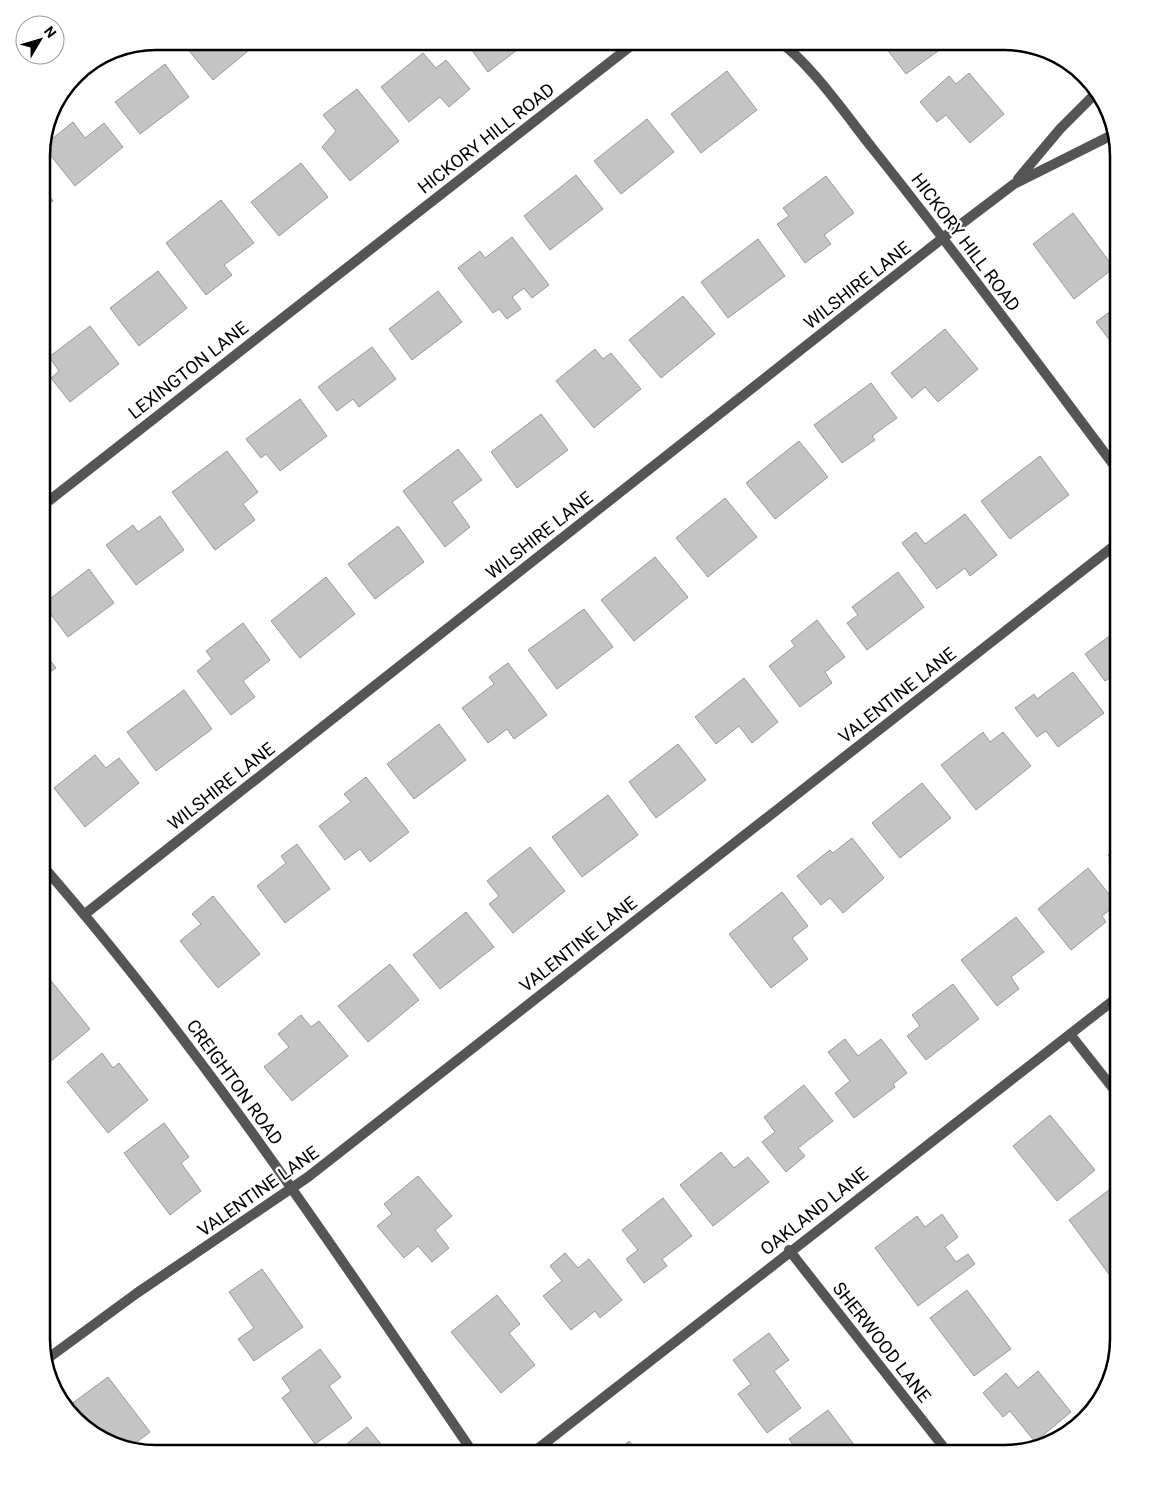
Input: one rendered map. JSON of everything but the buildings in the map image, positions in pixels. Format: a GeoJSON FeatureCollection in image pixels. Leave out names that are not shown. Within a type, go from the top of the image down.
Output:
{"type":"FeatureCollection","features":[{"type":"Feature","properties":{"kind":"street","name":"HICKORY HILL ROAD"},"geometry":{"type":"LineString","coordinates":[[355,260],[625,50]]}},
{"type":"Feature","properties":{"kind":"street","name":"HICKORY HILL ROAD"},"geometry":{"type":"LineString","coordinates":[[790,50],[826,90],[944,237],[1110,460]]}},
{"type":"Feature","properties":{"kind":"street","name":"WILSHIRE LANE"},"geometry":{"type":"LineString","coordinates":[[1014,184],[1060,129],[1092,97]]}},
{"type":"Feature","properties":{"kind":"street","name":"WILSHIRE LANE"},"geometry":{"type":"LineString","coordinates":[[85,914],[944,237],[1014,184],[1108,137]]}},
{"type":"Feature","properties":{"kind":"street","name":"LEXINGTON LANE"},"geometry":{"type":"LineString","coordinates":[[50,501],[355,260]]}},
{"type":"Feature","properties":{"kind":"street","name":"VALENTINE LANE"},"geometry":{"type":"LineString","coordinates":[[52,1356],[137,1293],[293,1188],[1110,549]]}},
{"type":"Feature","properties":{"kind":"street","name":"CREIGHTON ROAD"},"geometry":{"type":"LineString","coordinates":[[50,874],[85,914],[204,1064],[293,1188],[468,1445]]}},
{"type":"Feature","properties":{"kind":"street","name":"OAKLAND LANE"},"geometry":{"type":"LineString","coordinates":[[542,1445],[790,1250],[1110,1003]]}},
{"type":"Feature","properties":{"kind":"street"},"geometry":{"type":"LineString","coordinates":[[1070,1034],[1110,1085]]}},
{"type":"Feature","properties":{"kind":"street","name":"SHERWOOD LANE"},"geometry":{"type":"LineString","coordinates":[[790,1250],[942,1445]]}}]}
